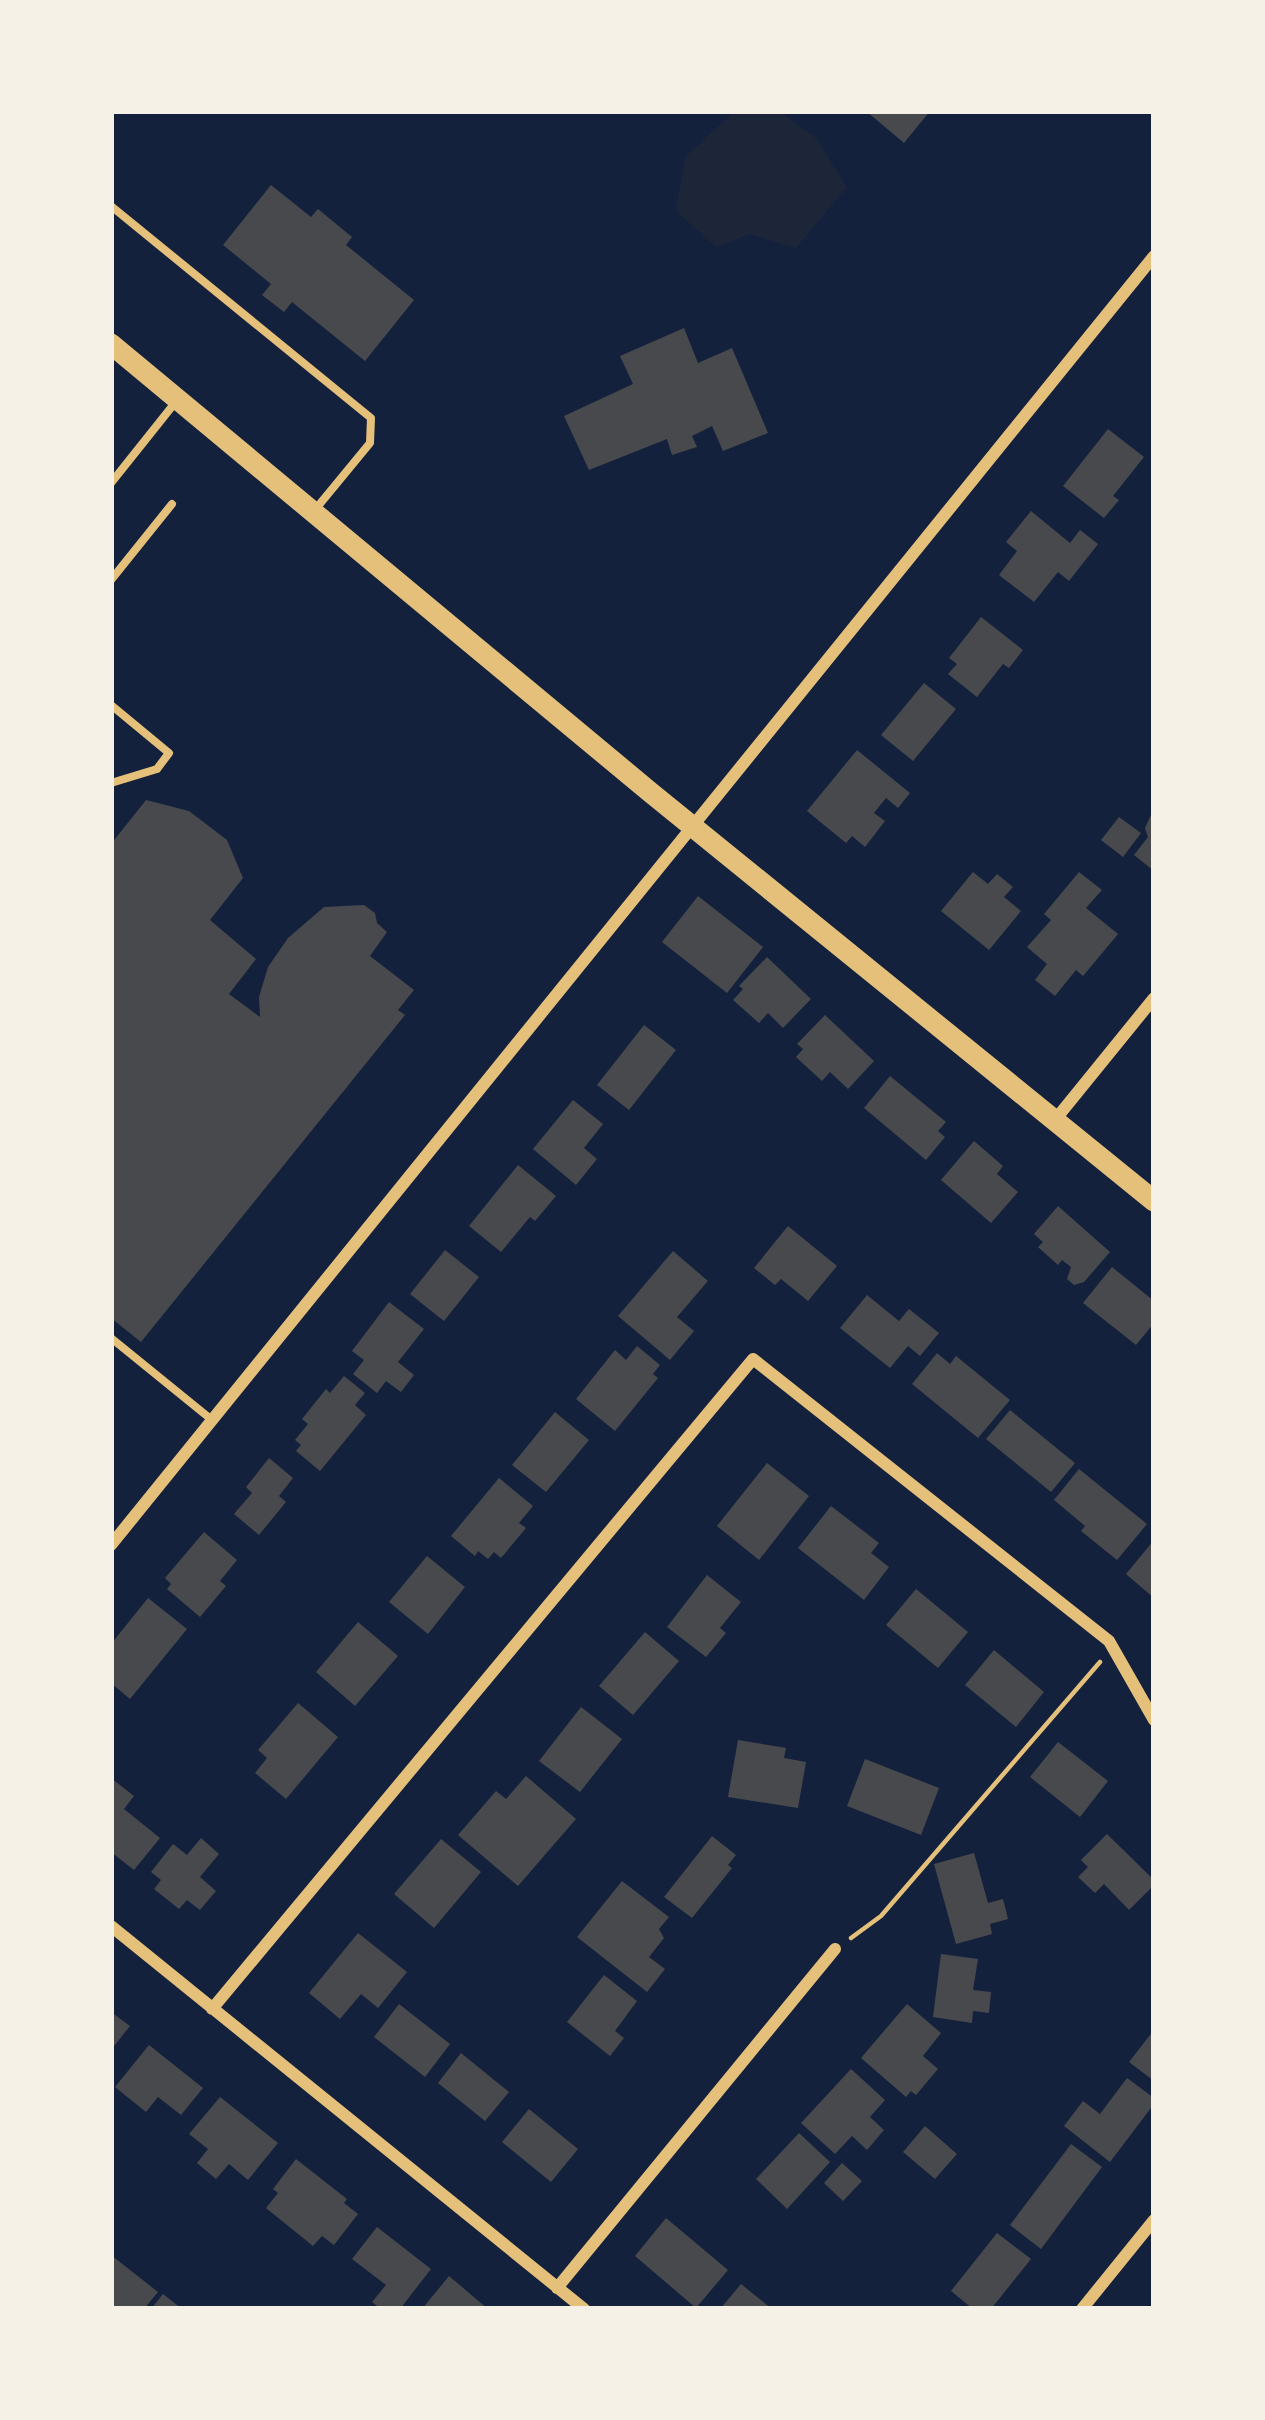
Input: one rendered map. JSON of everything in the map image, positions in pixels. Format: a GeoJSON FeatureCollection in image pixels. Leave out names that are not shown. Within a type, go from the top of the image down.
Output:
{"type":"FeatureCollection","features":[{"type":"Feature","properties":{"kind":"main road"},"geometry":{"type":"LineString","coordinates":[[111,344],[1154,1201]]}},
{"type":"Feature","properties":{"kind":"street"},"geometry":{"type":"LineString","coordinates":[[111,1545],[1154,256]]}},
{"type":"Feature","properties":{"kind":"street"},"geometry":{"type":"LineString","coordinates":[[1055,1120],[1154,998]]}},
{"type":"Feature","properties":{"kind":"street"},"geometry":{"type":"LineString","coordinates":[[212,2009],[753,1359],[1109,1641],[1154,1720]]}},
{"type":"Feature","properties":{"kind":"street"},"geometry":{"type":"LineString","coordinates":[[111,1926],[584,2309]]}},
{"type":"Feature","properties":{"kind":"street"},"geometry":{"type":"LineString","coordinates":[[557,2288],[836,1949]]}},
{"type":"Feature","properties":{"kind":"street"},"geometry":{"type":"LineString","coordinates":[[1082,2309],[1154,2220]]}},
{"type":"Feature","properties":{"kind":"lane"},"geometry":{"type":"LineString","coordinates":[[111,206],[371,418],[370,443],[313,512]]}},
{"type":"Feature","properties":{"kind":"lane"},"geometry":{"type":"LineString","coordinates":[[111,482],[178,399]]}},
{"type":"Feature","properties":{"kind":"lane"},"geometry":{"type":"LineString","coordinates":[[111,580],[172,504]]}},
{"type":"Feature","properties":{"kind":"lane"},"geometry":{"type":"LineString","coordinates":[[111,705],[169,753],[157,769],[111,783]]}},
{"type":"Feature","properties":{"kind":"lane"},"geometry":{"type":"LineString","coordinates":[[111,1338],[212,1420]]}},
{"type":"Feature","properties":{"kind":"path"},"geometry":{"type":"LineString","coordinates":[[836,1949],[881,1916],[1096,1669],[1109,1641]]}},
{"type":"Feature","properties":{"kind":"shaded area"},"geometry":{"type":"Polygon","coordinates":[[[735,111],[779,111],[816,138],[847,187],[796,248],[750,234],[716,247],[676,211],[685,157],[735,111]]]}},
{"type":"Feature","properties":{"kind":"building"},"geometry":{"type":"Polygon","coordinates":[[[866,111],[930,111],[904,143],[866,111]]]}},
{"type":"Feature","properties":{"kind":"building"},"geometry":{"type":"Polygon","coordinates":[[[271,185],[311,217],[318,209],[352,237],[346,245],[414,300],[365,361],[292,302],[284,312],[262,295],[271,284],[223,245],[271,185]]]}},
{"type":"Feature","properties":{"kind":"building"},"geometry":{"type":"Polygon","coordinates":[[[684,328],[698,363],[732,348],[768,433],[723,451],[712,426],[692,436],[697,447],[672,455],[667,439],[589,470],[564,416],[633,384],[620,356],[684,328]]]}},
{"type":"Feature","properties":{"kind":"building"},"geometry":{"type":"Polygon","coordinates":[[[1108,429],[1144,457],[1113,496],[1119,500],[1104,518],[1063,486],[1108,429]]]}},
{"type":"Feature","properties":{"kind":"building"},"geometry":{"type":"Polygon","coordinates":[[[1031,511],[1070,543],[1080,530],[1098,544],[1069,581],[1058,572],[1034,602],[999,575],[1017,551],[1006,542],[1031,511]]]}},
{"type":"Feature","properties":{"kind":"building"},"geometry":{"type":"Polygon","coordinates":[[[981,617],[1023,650],[1009,668],[1003,664],[977,697],[948,674],[957,664],[949,658],[981,617]]]}},
{"type":"Feature","properties":{"kind":"building"},"geometry":{"type":"Polygon","coordinates":[[[924,683],[956,709],[913,761],[881,735],[924,683]]]}},
{"type":"Feature","properties":{"kind":"building"},"geometry":{"type":"Polygon","coordinates":[[[857,750],[910,793],[898,808],[886,798],[874,813],[885,821],[865,847],[852,836],[846,843],[807,811],[857,750]]]}},
{"type":"Feature","properties":{"kind":"building"},"geometry":{"type":"Polygon","coordinates":[[[146,800],[189,811],[227,840],[243,878],[210,920],[256,959],[229,994],[260,1017],[259,997],[268,967],[288,938],[324,907],[364,905],[375,913],[377,923],[387,932],[370,956],[414,990],[398,1010],[405,1015],[141,1342],[111,1318],[111,844],[146,800]]]}},
{"type":"Feature","properties":{"kind":"building"},"geometry":{"type":"Polygon","coordinates":[[[1154,808],[1154,871],[1134,855],[1148,837],[1145,828],[1154,808]]]}},
{"type":"Feature","properties":{"kind":"building"},"geometry":{"type":"Polygon","coordinates":[[[1119,817],[1141,833],[1123,857],[1101,840],[1119,817]]]}},
{"type":"Feature","properties":{"kind":"building"},"geometry":{"type":"Polygon","coordinates":[[[973,872],[988,884],[997,874],[1013,887],[1004,897],[1021,911],[989,950],[941,911],[973,872]]]}},
{"type":"Feature","properties":{"kind":"building"},"geometry":{"type":"Polygon","coordinates":[[[1079,872],[1102,890],[1086,908],[1118,934],[1083,976],[1076,970],[1055,996],[1035,980],[1047,964],[1027,947],[1051,920],[1044,914],[1079,872]]]}},
{"type":"Feature","properties":{"kind":"building"},"geometry":{"type":"Polygon","coordinates":[[[698,896],[763,947],[727,993],[662,942],[698,896]]]}},
{"type":"Feature","properties":{"kind":"building"},"geometry":{"type":"Polygon","coordinates":[[[767,957],[811,999],[783,1028],[768,1013],[759,1023],[733,1000],[743,989],[739,986],[767,957]]]}},
{"type":"Feature","properties":{"kind":"building"},"geometry":{"type":"Polygon","coordinates":[[[825,1015],[874,1061],[848,1089],[830,1072],[822,1081],[796,1057],[803,1049],[797,1044],[825,1015]]]}},
{"type":"Feature","properties":{"kind":"building"},"geometry":{"type":"Polygon","coordinates":[[[644,1025],[676,1050],[629,1110],[597,1085],[644,1025]]]}},
{"type":"Feature","properties":{"kind":"building"},"geometry":{"type":"Polygon","coordinates":[[[890,1076],[946,1122],[938,1131],[945,1137],[926,1160],[864,1108],[890,1076]]]}},
{"type":"Feature","properties":{"kind":"building"},"geometry":{"type":"Polygon","coordinates":[[[573,1100],[603,1124],[584,1148],[597,1159],[576,1185],[533,1149],[573,1100]]]}},
{"type":"Feature","properties":{"kind":"building"},"geometry":{"type":"Polygon","coordinates":[[[974,1141],[1003,1166],[997,1174],[1018,1192],[991,1223],[941,1180],[974,1141]]]}},
{"type":"Feature","properties":{"kind":"building"},"geometry":{"type":"Polygon","coordinates":[[[518,1165],[556,1196],[535,1221],[530,1217],[501,1252],[469,1226],[518,1165]]]}},
{"type":"Feature","properties":{"kind":"building"},"geometry":{"type":"Polygon","coordinates":[[[1058,1206],[1110,1252],[1084,1282],[1074,1285],[1067,1279],[1071,1267],[1062,1260],[1058,1265],[1038,1247],[1043,1242],[1034,1234],[1058,1206]]]}},
{"type":"Feature","properties":{"kind":"building"},"geometry":{"type":"Polygon","coordinates":[[[788,1226],[837,1266],[808,1301],[781,1279],[775,1285],[754,1268],[788,1226]]]}},
{"type":"Feature","properties":{"kind":"building"},"geometry":{"type":"Polygon","coordinates":[[[445,1250],[479,1277],[444,1321],[410,1294],[445,1250]]]}},
{"type":"Feature","properties":{"kind":"building"},"geometry":{"type":"Polygon","coordinates":[[[673,1251],[708,1281],[677,1317],[694,1331],[670,1360],[618,1316],[673,1251]]]}},
{"type":"Feature","properties":{"kind":"building"},"geometry":{"type":"Polygon","coordinates":[[[1112,1267],[1154,1301],[1154,1323],[1136,1345],[1083,1303],[1112,1267]]]}},
{"type":"Feature","properties":{"kind":"building"},"geometry":{"type":"Polygon","coordinates":[[[867,1295],[899,1321],[909,1309],[939,1333],[920,1356],[908,1346],[890,1368],[840,1328],[867,1295]]]}},
{"type":"Feature","properties":{"kind":"building"},"geometry":{"type":"Polygon","coordinates":[[[389,1302],[424,1329],[398,1362],[414,1375],[401,1392],[386,1381],[377,1393],[353,1374],[364,1360],[352,1351],[389,1302]]]}},
{"type":"Feature","properties":{"kind":"building"},"geometry":{"type":"Polygon","coordinates":[[[637,1346],[660,1365],[653,1374],[658,1378],[615,1431],[576,1399],[615,1350],[626,1360],[637,1346]]]}},
{"type":"Feature","properties":{"kind":"building"},"geometry":{"type":"Polygon","coordinates":[[[937,1353],[950,1364],[956,1356],[1010,1400],[978,1438],[912,1384],[937,1353]]]}},
{"type":"Feature","properties":{"kind":"building"},"geometry":{"type":"Polygon","coordinates":[[[344,1376],[365,1393],[355,1405],[366,1415],[320,1471],[296,1451],[301,1445],[295,1440],[308,1424],[302,1419],[326,1389],[330,1393],[344,1376]]]}},
{"type":"Feature","properties":{"kind":"building"},"geometry":{"type":"Polygon","coordinates":[[[1010,1410],[1075,1463],[1051,1492],[986,1439],[1010,1410]]]}},
{"type":"Feature","properties":{"kind":"building"},"geometry":{"type":"Polygon","coordinates":[[[555,1412],[589,1440],[546,1492],[512,1465],[555,1412]]]}},
{"type":"Feature","properties":{"kind":"building"},"geometry":{"type":"Polygon","coordinates":[[[269,1458],[293,1478],[279,1496],[286,1502],[259,1535],[234,1514],[252,1493],[246,1487],[269,1458]]]}},
{"type":"Feature","properties":{"kind":"building"},"geometry":{"type":"Polygon","coordinates":[[[767,1463],[809,1496],[759,1560],[717,1526],[767,1463]]]}},
{"type":"Feature","properties":{"kind":"building"},"geometry":{"type":"Polygon","coordinates":[[[1079,1469],[1147,1524],[1117,1560],[1081,1531],[1085,1526],[1054,1500],[1079,1469]]]}},
{"type":"Feature","properties":{"kind":"building"},"geometry":{"type":"Polygon","coordinates":[[[499,1478],[533,1506],[519,1523],[526,1528],[501,1558],[494,1552],[488,1559],[478,1551],[475,1556],[451,1536],[499,1478]]]}},
{"type":"Feature","properties":{"kind":"building"},"geometry":{"type":"Polygon","coordinates":[[[831,1506],[879,1543],[871,1553],[889,1567],[864,1600],[798,1548],[831,1506]]]}},
{"type":"Feature","properties":{"kind":"building"},"geometry":{"type":"Polygon","coordinates":[[[204,1532],[237,1560],[220,1581],[226,1586],[200,1617],[167,1589],[171,1584],[165,1578],[204,1532]]]}},
{"type":"Feature","properties":{"kind":"building"},"geometry":{"type":"Polygon","coordinates":[[[1154,1540],[1154,1598],[1126,1574],[1154,1540]]]}},
{"type":"Feature","properties":{"kind":"building"},"geometry":{"type":"Polygon","coordinates":[[[427,1556],[465,1587],[428,1634],[389,1602],[427,1556]]]}},
{"type":"Feature","properties":{"kind":"building"},"geometry":{"type":"Polygon","coordinates":[[[707,1575],[741,1602],[720,1628],[726,1633],[706,1657],[667,1627],[707,1575]]]}},
{"type":"Feature","properties":{"kind":"building"},"geometry":{"type":"Polygon","coordinates":[[[916,1589],[968,1632],[938,1668],[886,1625],[916,1589]]]}},
{"type":"Feature","properties":{"kind":"building"},"geometry":{"type":"Polygon","coordinates":[[[148,1598],[187,1629],[130,1699],[111,1683],[111,1644],[148,1598]]]}},
{"type":"Feature","properties":{"kind":"building"},"geometry":{"type":"Polygon","coordinates":[[[358,1622],[398,1656],[355,1706],[316,1672],[358,1622]]]}},
{"type":"Feature","properties":{"kind":"building"},"geometry":{"type":"Polygon","coordinates":[[[645,1632],[679,1661],[633,1715],[599,1686],[645,1632]]]}},
{"type":"Feature","properties":{"kind":"building"},"geometry":{"type":"Polygon","coordinates":[[[994,1650],[1044,1692],[1016,1727],[965,1685],[994,1650]]]}},
{"type":"Feature","properties":{"kind":"building"},"geometry":{"type":"Polygon","coordinates":[[[298,1703],[338,1737],[286,1799],[255,1773],[267,1758],[258,1750],[298,1703]]]}},
{"type":"Feature","properties":{"kind":"building"},"geometry":{"type":"Polygon","coordinates":[[[581,1707],[622,1739],[580,1792],[539,1761],[581,1707]]]}},
{"type":"Feature","properties":{"kind":"building"},"geometry":{"type":"Polygon","coordinates":[[[738,1740],[786,1748],[784,1758],[806,1762],[798,1808],[728,1797],[738,1740]]]}},
{"type":"Feature","properties":{"kind":"building"},"geometry":{"type":"Polygon","coordinates":[[[1058,1742],[1108,1781],[1080,1817],[1030,1777],[1058,1742]]]}},
{"type":"Feature","properties":{"kind":"building"},"geometry":{"type":"Polygon","coordinates":[[[865,1759],[939,1788],[921,1835],[847,1806],[865,1759]]]}},
{"type":"Feature","properties":{"kind":"building"},"geometry":{"type":"Polygon","coordinates":[[[526,1776],[576,1819],[518,1886],[458,1835],[496,1791],[506,1799],[526,1776]]]}},
{"type":"Feature","properties":{"kind":"building"},"geometry":{"type":"Polygon","coordinates":[[[111,1778],[134,1796],[124,1809],[160,1838],[134,1870],[111,1852],[111,1778]]]}},
{"type":"Feature","properties":{"kind":"building"},"geometry":{"type":"Polygon","coordinates":[[[1107,1834],[1154,1880],[1129,1910],[1104,1884],[1095,1893],[1078,1877],[1088,1867],[1081,1860],[1107,1834]]]}},
{"type":"Feature","properties":{"kind":"building"},"geometry":{"type":"Polygon","coordinates":[[[712,1836],[736,1855],[728,1865],[732,1868],[692,1918],[664,1897],[712,1836]]]}},
{"type":"Feature","properties":{"kind":"building"},"geometry":{"type":"Polygon","coordinates":[[[201,1838],[219,1854],[200,1877],[216,1891],[200,1910],[187,1900],[179,1909],[154,1889],[161,1880],[151,1872],[173,1844],[187,1855],[201,1838]]]}},
{"type":"Feature","properties":{"kind":"building"},"geometry":{"type":"Polygon","coordinates":[[[441,1839],[481,1872],[434,1928],[394,1894],[441,1839]]]}},
{"type":"Feature","properties":{"kind":"building"},"geometry":{"type":"Polygon","coordinates":[[[974,1853],[988,1903],[1003,1899],[1008,1919],[990,1924],[992,1934],[956,1944],[934,1864],[974,1853]]]}},
{"type":"Feature","properties":{"kind":"building"},"geometry":{"type":"Polygon","coordinates":[[[622,1881],[669,1917],[659,1929],[664,1938],[649,1957],[665,1969],[647,1992],[577,1937],[622,1881]]]}},
{"type":"Feature","properties":{"kind":"building"},"geometry":{"type":"Polygon","coordinates":[[[358,1933],[407,1972],[378,2008],[361,1994],[340,2019],[309,1993],[358,1933]]]}},
{"type":"Feature","properties":{"kind":"building"},"geometry":{"type":"Polygon","coordinates":[[[941,1954],[978,1959],[973,1990],[991,1992],[989,2013],[973,2011],[972,2023],[933,2017],[941,1954]]]}},
{"type":"Feature","properties":{"kind":"building"},"geometry":{"type":"Polygon","coordinates":[[[604,1975],[637,2001],[615,2031],[624,2038],[610,2056],[567,2022],[604,1975]]]}},
{"type":"Feature","properties":{"kind":"building"},"geometry":{"type":"Polygon","coordinates":[[[399,2004],[450,2044],[425,2077],[374,2037],[399,2004]]]}},
{"type":"Feature","properties":{"kind":"building"},"geometry":{"type":"Polygon","coordinates":[[[907,2004],[941,2033],[923,2056],[938,2069],[916,2095],[911,2091],[906,2097],[861,2058],[907,2004]]]}},
{"type":"Feature","properties":{"kind":"building"},"geometry":{"type":"Polygon","coordinates":[[[111,2012],[130,2026],[111,2050],[111,2012]]]}},
{"type":"Feature","properties":{"kind":"building"},"geometry":{"type":"Polygon","coordinates":[[[1154,2030],[1154,2081],[1129,2062],[1154,2030]]]}},
{"type":"Feature","properties":{"kind":"building"},"geometry":{"type":"Polygon","coordinates":[[[149,2045],[203,2088],[181,2115],[158,2097],[146,2112],[115,2087],[149,2045]]]}},
{"type":"Feature","properties":{"kind":"building"},"geometry":{"type":"Polygon","coordinates":[[[461,2053],[509,2092],[485,2121],[438,2083],[461,2053]]]}},
{"type":"Feature","properties":{"kind":"building"},"geometry":{"type":"Polygon","coordinates":[[[851,2069],[885,2100],[870,2117],[884,2130],[867,2150],[852,2136],[835,2154],[801,2123],[851,2069]]]}},
{"type":"Feature","properties":{"kind":"building"},"geometry":{"type":"Polygon","coordinates":[[[1127,2078],[1154,2098],[1154,2104],[1110,2162],[1064,2126],[1083,2101],[1100,2114],[1127,2078]]]}},
{"type":"Feature","properties":{"kind":"building"},"geometry":{"type":"Polygon","coordinates":[[[220,2097],[278,2143],[248,2180],[229,2164],[216,2179],[197,2163],[208,2149],[189,2134],[220,2097]]]}},
{"type":"Feature","properties":{"kind":"building"},"geometry":{"type":"Polygon","coordinates":[[[529,2109],[578,2149],[551,2182],[502,2142],[529,2109]]]}},
{"type":"Feature","properties":{"kind":"building"},"geometry":{"type":"Polygon","coordinates":[[[925,2126],[957,2154],[935,2179],[903,2152],[925,2126]]]}},
{"type":"Feature","properties":{"kind":"building"},"geometry":{"type":"Polygon","coordinates":[[[799,2133],[830,2162],[787,2209],[756,2179],[799,2133]]]}},
{"type":"Feature","properties":{"kind":"building"},"geometry":{"type":"Polygon","coordinates":[[[1071,2144],[1102,2167],[1041,2249],[1010,2225],[1071,2144]]]}},
{"type":"Feature","properties":{"kind":"building"},"geometry":{"type":"Polygon","coordinates":[[[296,2159],[347,2199],[344,2203],[358,2214],[334,2245],[322,2236],[313,2246],[266,2208],[278,2193],[273,2189],[296,2159]]]}},
{"type":"Feature","properties":{"kind":"building"},"geometry":{"type":"Polygon","coordinates":[[[842,2163],[862,2181],[843,2201],[824,2183],[842,2163]]]}},
{"type":"Feature","properties":{"kind":"building"},"geometry":{"type":"Polygon","coordinates":[[[666,2218],[728,2270],[696,2308],[635,2256],[666,2218]]]}},
{"type":"Feature","properties":{"kind":"building"},"geometry":{"type":"Polygon","coordinates":[[[377,2227],[431,2269],[400,2309],[381,2309],[372,2302],[386,2285],[352,2259],[377,2227]]]}},
{"type":"Feature","properties":{"kind":"building"},"geometry":{"type":"Polygon","coordinates":[[[997,2233],[1031,2259],[991,2309],[973,2309],[951,2291],[997,2233]]]}},
{"type":"Feature","properties":{"kind":"building"},"geometry":{"type":"Polygon","coordinates":[[[111,2255],[158,2292],[144,2309],[111,2309],[111,2255]]]}},
{"type":"Feature","properties":{"kind":"building"},"geometry":{"type":"Polygon","coordinates":[[[449,2276],[488,2309],[422,2309],[449,2276]]]}},
{"type":"Feature","properties":{"kind":"building"},"geometry":{"type":"Polygon","coordinates":[[[741,2284],[772,2309],[720,2309],[741,2284]]]}},
{"type":"Feature","properties":{"kind":"building"},"geometry":{"type":"Polygon","coordinates":[[[163,2294],[182,2309],[151,2309],[163,2294]]]}}]}
